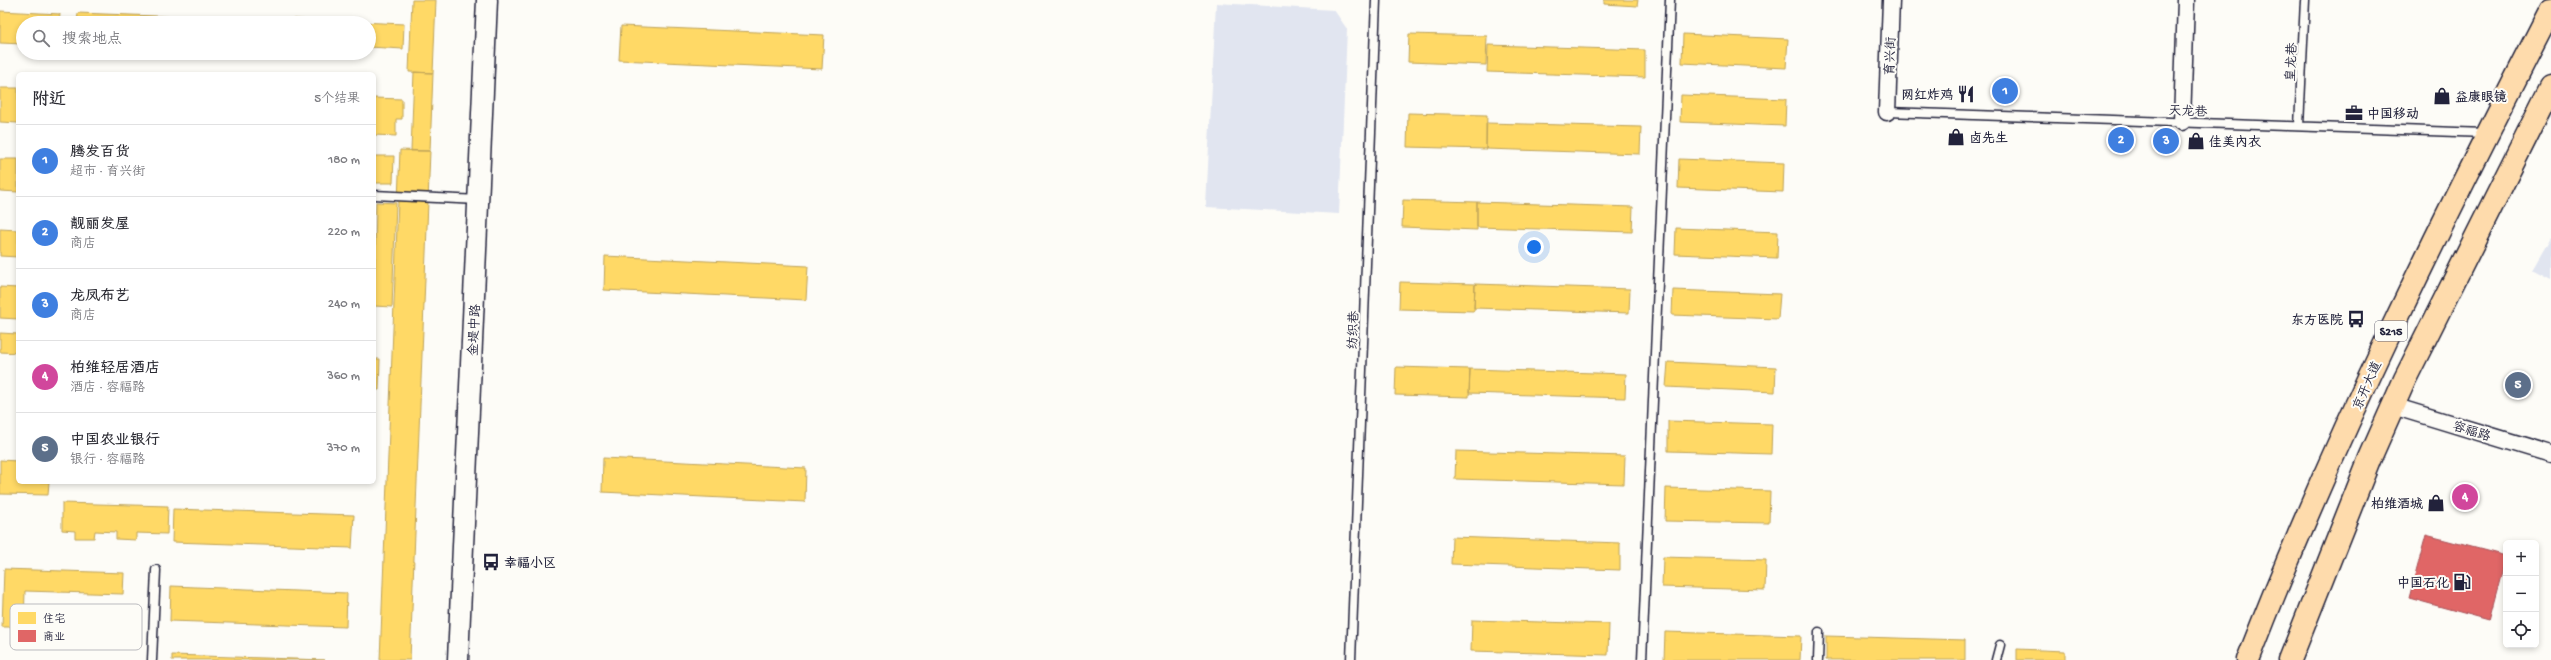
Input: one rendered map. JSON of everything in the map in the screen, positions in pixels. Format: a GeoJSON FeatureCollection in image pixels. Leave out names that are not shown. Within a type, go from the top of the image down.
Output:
{"type":"FeatureCollection","features":[{"type":"Feature","properties":{"kind":"main road","name":"京开大道"},"geometry":{"type":"LineString","coordinates":[[2248,660],[2268,608],[2372,371],[2488,133],[2551,9]]}},
{"type":"Feature","properties":{"kind":"main road","name":"S215"},"geometry":{"type":"LineString","coordinates":[[2290,660],[2393,406],[2551,87]]}},
{"type":"Feature","properties":{"kind":"street","name":"金堤中路"},"geometry":{"type":"LineString","coordinates":[[458,660],[487,0]]}},
{"type":"Feature","properties":{"kind":"street","name":"育兴街"},"geometry":{"type":"LineString","coordinates":[[1887,112],[1891,0]]}},
{"type":"Feature","properties":{"kind":"street"},"geometry":{"type":"LineString","coordinates":[[2182,122],[2186,0]]}},
{"type":"Feature","properties":{"kind":"street","name":"容福路"},"geometry":{"type":"LineString","coordinates":[[2393,406],[2551,454]]}},
{"type":"Feature","properties":{"kind":"lane","name":"纺织巷"},"geometry":{"type":"LineString","coordinates":[[1351,660],[1376,0]]}},
{"type":"Feature","properties":{"kind":"lane"},"geometry":{"type":"LineString","coordinates":[[1642,660],[1670,0]]}},
{"type":"Feature","properties":{"kind":"lane","name":"皇龙巷"},"geometry":{"type":"LineString","coordinates":[[2300,126],[2305,0]]}},
{"type":"Feature","properties":{"kind":"lane","name":"天龙巷"},"geometry":{"type":"LineString","coordinates":[[1887,112],[2488,133]]}},
{"type":"Feature","properties":{"kind":"lane"},"geometry":{"type":"LineString","coordinates":[[376,196],[478,200]]}},
{"type":"Feature","properties":{"kind":"lane"},"geometry":{"type":"LineString","coordinates":[[152,660],[156,570]]}},
{"type":"Feature","properties":{"kind":"lane"},"geometry":{"type":"LineString","coordinates":[[1818,660],[1819,632]]}},
{"type":"Feature","properties":{"kind":"lane"},"geometry":{"type":"LineString","coordinates":[[1996,660],[2000,645]]}},
{"type":"Feature","properties":{"kind":"shaded area"},"geometry":{"type":"Polygon","coordinates":[[[1216,3],[1334,10],[1347,29],[1339,214],[1206,207],[1216,3]]]}},
{"type":"Feature","properties":{"kind":"shaded area"},"geometry":{"type":"Polygon","coordinates":[[[2551,237],[2551,280],[2532,270],[2551,237]]]}},
{"type":"Feature","properties":{"kind":"building: 住宅"},"geometry":{"type":"Polygon","coordinates":[[[412,0],[436,0],[433,73],[409,72],[412,0]]]}},
{"type":"Feature","properties":{"kind":"building: 住宅"},"geometry":{"type":"Polygon","coordinates":[[[1604,0],[1638,0],[1637,6],[1604,4],[1604,0]]]}},
{"type":"Feature","properties":{"kind":"building: 住宅"},"geometry":{"type":"Polygon","coordinates":[[[0,11],[60,14],[60,16],[16,16],[16,44],[0,43],[0,11]]]}},
{"type":"Feature","properties":{"kind":"building: 住宅"},"geometry":{"type":"Polygon","coordinates":[[[78,13],[156,16],[78,16],[78,13]]]}},
{"type":"Feature","properties":{"kind":"building: 住宅"},"geometry":{"type":"Polygon","coordinates":[[[376,23],[404,24],[403,49],[376,47],[376,23]]]}},
{"type":"Feature","properties":{"kind":"building: 住宅"},"geometry":{"type":"Polygon","coordinates":[[[621,26],[824,35],[822,69],[619,60],[621,26]]]}},
{"type":"Feature","properties":{"kind":"building: 住宅"},"geometry":{"type":"Polygon","coordinates":[[[1409,34],[1487,36],[1486,65],[1408,62],[1409,34]]]}},
{"type":"Feature","properties":{"kind":"building: 住宅"},"geometry":{"type":"Polygon","coordinates":[[[1683,34],[1788,39],[1786,68],[1682,63],[1683,34]]]}},
{"type":"Feature","properties":{"kind":"building: 住宅"},"geometry":{"type":"Polygon","coordinates":[[[1488,45],[1645,50],[1645,77],[1487,72],[1488,45]]]}},
{"type":"Feature","properties":{"kind":"building: 住宅"},"geometry":{"type":"Polygon","coordinates":[[[414,72],[433,73],[430,151],[411,151],[414,72]]]}},
{"type":"Feature","properties":{"kind":"building: 住宅"},"geometry":{"type":"Polygon","coordinates":[[[0,88],[16,88],[16,123],[0,122],[0,88]]]}},
{"type":"Feature","properties":{"kind":"building: 住宅"},"geometry":{"type":"Polygon","coordinates":[[[1681,95],[1786,99],[1785,126],[1680,122],[1681,95]]]}},
{"type":"Feature","properties":{"kind":"building: 住宅"},"geometry":{"type":"Polygon","coordinates":[[[376,98],[402,99],[402,119],[396,119],[396,136],[376,135],[376,98]]]}},
{"type":"Feature","properties":{"kind":"building: 住宅"},"geometry":{"type":"Polygon","coordinates":[[[1408,113],[1487,115],[1486,149],[1407,147],[1408,113]]]}},
{"type":"Feature","properties":{"kind":"building: 住宅"},"geometry":{"type":"Polygon","coordinates":[[[1486,123],[1641,127],[1640,154],[1486,149],[1486,123]]]}},
{"type":"Feature","properties":{"kind":"building: 住宅"},"geometry":{"type":"Polygon","coordinates":[[[400,150],[430,151],[410,660],[380,660],[400,150]]]}},
{"type":"Feature","properties":{"kind":"building: 住宅"},"geometry":{"type":"Polygon","coordinates":[[[376,156],[394,156],[393,183],[376,183],[376,156]]]}},
{"type":"Feature","properties":{"kind":"building: 住宅"},"geometry":{"type":"Polygon","coordinates":[[[0,159],[16,159],[16,192],[0,191],[0,159]]]}},
{"type":"Feature","properties":{"kind":"building: 住宅"},"geometry":{"type":"Polygon","coordinates":[[[1679,159],[1784,163],[1783,192],[1678,188],[1679,159]]]}},
{"type":"Feature","properties":{"kind":"building: 住宅"},"geometry":{"type":"Polygon","coordinates":[[[1403,200],[1477,202],[1477,230],[1402,227],[1403,200]]]}},
{"type":"Feature","properties":{"kind":"building: 住宅"},"geometry":{"type":"Polygon","coordinates":[[[376,202],[396,203],[392,307],[376,306],[376,202]]]}},
{"type":"Feature","properties":{"kind":"building: 住宅"},"geometry":{"type":"Polygon","coordinates":[[[1477,202],[1633,207],[1632,232],[1477,227],[1477,202]]]}},
{"type":"Feature","properties":{"kind":"building: 住宅"},"geometry":{"type":"Polygon","coordinates":[[[1676,228],[1778,232],[1777,258],[1675,254],[1676,228]]]}},
{"type":"Feature","properties":{"kind":"building: 住宅"},"geometry":{"type":"Polygon","coordinates":[[[0,229],[16,230],[16,257],[0,256],[0,229]]]}},
{"type":"Feature","properties":{"kind":"building: 住宅"},"geometry":{"type":"Polygon","coordinates":[[[605,256],[808,266],[806,300],[604,290],[605,256]]]}},
{"type":"Feature","properties":{"kind":"building: 住宅"},"geometry":{"type":"Polygon","coordinates":[[[1400,282],[1475,284],[1474,311],[1399,309],[1400,282]]]}},
{"type":"Feature","properties":{"kind":"building: 住宅"},"geometry":{"type":"Polygon","coordinates":[[[1475,284],[1630,289],[1629,313],[1474,308],[1475,284]]]}},
{"type":"Feature","properties":{"kind":"building: 住宅"},"geometry":{"type":"Polygon","coordinates":[[[0,287],[16,288],[16,319],[0,318],[0,287]]]}},
{"type":"Feature","properties":{"kind":"building: 住宅"},"geometry":{"type":"Polygon","coordinates":[[[1673,290],[1780,294],[1778,319],[1672,315],[1673,290]]]}},
{"type":"Feature","properties":{"kind":"building: 住宅"},"geometry":{"type":"Polygon","coordinates":[[[0,333],[16,334],[16,353],[0,352],[0,333]]]}},
{"type":"Feature","properties":{"kind":"building: 住宅"},"geometry":{"type":"Polygon","coordinates":[[[376,359],[380,359],[379,390],[376,390],[376,359]]]}},
{"type":"Feature","properties":{"kind":"building: 住宅"},"geometry":{"type":"Polygon","coordinates":[[[1668,362],[1776,367],[1775,392],[1666,387],[1668,362]]]}},
{"type":"Feature","properties":{"kind":"building: 住宅"},"geometry":{"type":"Polygon","coordinates":[[[1396,367],[1470,369],[1469,397],[1395,395],[1396,367]]]}},
{"type":"Feature","properties":{"kind":"building: 住宅"},"geometry":{"type":"Polygon","coordinates":[[[1470,369],[1626,374],[1625,398],[1469,393],[1470,369]]]}},
{"type":"Feature","properties":{"kind":"building: 住宅"},"geometry":{"type":"Polygon","coordinates":[[[1668,421],[1772,424],[1771,454],[1668,451],[1668,421]]]}},
{"type":"Feature","properties":{"kind":"building: 住宅"},"geometry":{"type":"Polygon","coordinates":[[[1456,451],[1625,456],[1624,484],[1455,479],[1456,451]]]}},
{"type":"Feature","properties":{"kind":"building: 住宅"},"geometry":{"type":"Polygon","coordinates":[[[603,458],[806,468],[805,502],[602,492],[603,458]]]}},
{"type":"Feature","properties":{"kind":"building: 住宅"},"geometry":{"type":"Polygon","coordinates":[[[0,460],[16,461],[16,484],[49,484],[48,495],[0,494],[0,460]]]}},
{"type":"Feature","properties":{"kind":"building: 住宅"},"geometry":{"type":"Polygon","coordinates":[[[1666,488],[1770,491],[1769,523],[1665,521],[1666,488]]]}},
{"type":"Feature","properties":{"kind":"building: 住宅"},"geometry":{"type":"Polygon","coordinates":[[[62,503],[168,506],[167,534],[136,533],[136,540],[116,539],[116,532],[95,531],[94,538],[75,538],[75,531],[62,530],[62,503]]]}},
{"type":"Feature","properties":{"kind":"building: 住宅"},"geometry":{"type":"Polygon","coordinates":[[[173,509],[354,515],[352,548],[172,542],[173,509]]]}},
{"type":"Feature","properties":{"kind":"building: 住宅"},"geometry":{"type":"Polygon","coordinates":[[[1452,537],[1620,543],[1620,570],[1451,564],[1452,537]]]}},
{"type":"Feature","properties":{"kind":"building: 住宅"},"geometry":{"type":"Polygon","coordinates":[[[1663,557],[1766,560],[1765,590],[1662,587],[1663,557]]]}},
{"type":"Feature","properties":{"kind":"building: 住宅"},"geometry":{"type":"Polygon","coordinates":[[[4,569],[124,573],[123,594],[25,591],[25,604],[10,604],[10,627],[2,627],[4,569]]]}},
{"type":"Feature","properties":{"kind":"building: 住宅"},"geometry":{"type":"Polygon","coordinates":[[[171,586],[347,593],[346,627],[170,621],[171,586]]]}},
{"type":"Feature","properties":{"kind":"building: 住宅"},"geometry":{"type":"Polygon","coordinates":[[[1472,620],[1609,624],[1608,655],[1471,651],[1472,620]]]}},
{"type":"Feature","properties":{"kind":"building: 住宅"},"geometry":{"type":"Polygon","coordinates":[[[1665,632],[1801,636],[1800,660],[1664,660],[1665,632]]]}},
{"type":"Feature","properties":{"kind":"building: 住宅"},"geometry":{"type":"Polygon","coordinates":[[[1826,636],[1965,640],[1965,660],[1826,660],[1826,636]]]}},
{"type":"Feature","properties":{"kind":"building: 住宅"},"geometry":{"type":"Polygon","coordinates":[[[2017,649],[2065,651],[2065,660],[2017,660],[2017,649]]]}},
{"type":"Feature","properties":{"kind":"building: 住宅"},"geometry":{"type":"Polygon","coordinates":[[[172,655],[325,660],[172,660],[172,655]]]}},
{"type":"Feature","properties":{"kind":"building: 商业"},"geometry":{"type":"Polygon","coordinates":[[[2426,535],[2503,555],[2503,567],[2489,620],[2409,598],[2426,535]]]}},
{"type":"Feature","properties":{"kind":"place","name":"腾发百货"},"geometry":{"type":"Point","coordinates":[2005,91]}},
{"type":"Feature","properties":{"kind":"place","name":"网红炸鸡"},"geometry":{"type":"Point","coordinates":[1966,94]}},
{"type":"Feature","properties":{"kind":"place","name":"益康眼镜"},"geometry":{"type":"Point","coordinates":[2442,96]}},
{"type":"Feature","properties":{"kind":"place","name":"中国移动"},"geometry":{"type":"Point","coordinates":[2354,113]}},
{"type":"Feature","properties":{"kind":"place","name":"卤先生"},"geometry":{"type":"Point","coordinates":[1956,137]}},
{"type":"Feature","properties":{"kind":"place","name":"靓丽发屋"},"geometry":{"type":"Point","coordinates":[2121,140]}},
{"type":"Feature","properties":{"kind":"place","name":"龙凤布艺"},"geometry":{"type":"Point","coordinates":[2166,141]}},
{"type":"Feature","properties":{"kind":"place","name":"佳美内衣"},"geometry":{"type":"Point","coordinates":[2196,141]}},
{"type":"Feature","properties":{"kind":"place","name":"东方医院"},"geometry":{"type":"Point","coordinates":[2356,319]}},
{"type":"Feature","properties":{"kind":"place","name":"中国农业银行"},"geometry":{"type":"Point","coordinates":[2518,385]}},
{"type":"Feature","properties":{"kind":"place","name":"柏维轻居酒店"},"geometry":{"type":"Point","coordinates":[2465,497]}},
{"type":"Feature","properties":{"kind":"place","name":"柏维酒城"},"geometry":{"type":"Point","coordinates":[2436,503]}},
{"type":"Feature","properties":{"kind":"place","name":"幸福小区"},"geometry":{"type":"Point","coordinates":[491,562]}},
{"type":"Feature","properties":{"kind":"place","name":"中国石化"},"geometry":{"type":"Point","coordinates":[2462,582]}}]}
